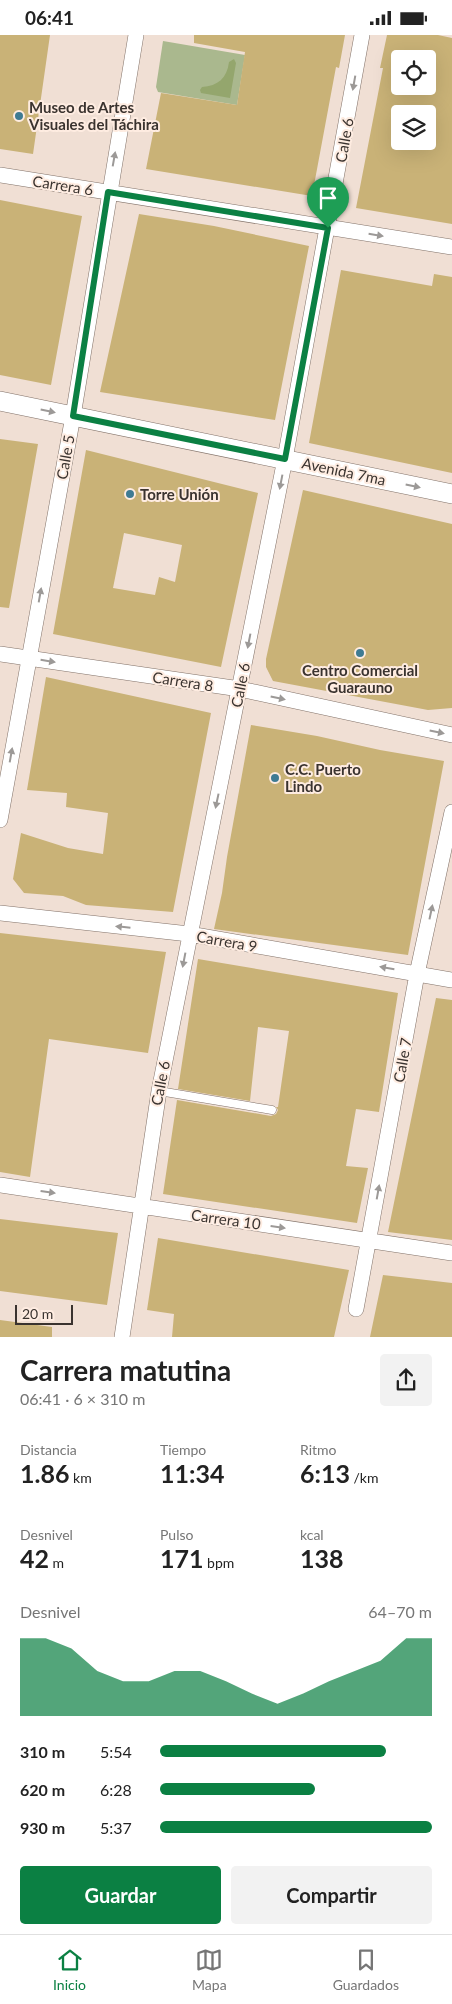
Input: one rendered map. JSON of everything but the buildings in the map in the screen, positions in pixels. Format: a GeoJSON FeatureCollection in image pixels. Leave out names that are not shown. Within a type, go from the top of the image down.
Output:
{"type":"FeatureCollection","features":[{"type":"Feature","properties":{"kind":"street","name":"Calle 5"},"geometry":{"type":"LineString","coordinates":[[0,820],[73,416],[108,192],[136,35]]}},
{"type":"Feature","properties":{"kind":"street","name":"Calle 6"},"geometry":{"type":"LineString","coordinates":[[122,1337],[159,1091],[285,459],[362,35]]}},
{"type":"Feature","properties":{"kind":"street","name":"Carrera 6"},"geometry":{"type":"LineString","coordinates":[[0,175],[452,247]]}},
{"type":"Feature","properties":{"kind":"street","name":"Avenida 7ma"},"geometry":{"type":"LineString","coordinates":[[0,401],[452,494]]}},
{"type":"Feature","properties":{"kind":"street","name":"Carrera 8"},"geometry":{"type":"LineString","coordinates":[[0,654],[240,689],[452,735]]}},
{"type":"Feature","properties":{"kind":"street","name":"Calle 7"},"geometry":{"type":"LineString","coordinates":[[356,1309],[417,974],[452,812]]}},
{"type":"Feature","properties":{"kind":"street","name":"Carrera 9"},"geometry":{"type":"LineString","coordinates":[[0,913],[189,934],[452,980]]}},
{"type":"Feature","properties":{"kind":"street","name":"Carrera 10"},"geometry":{"type":"LineString","coordinates":[[0,1185],[452,1253]]}},
{"type":"Feature","properties":{"kind":"lane"},"geometry":{"type":"LineString","coordinates":[[159,1091],[272,1110]]}},
{"type":"Feature","properties":{"kind":"green space"},"geometry":{"type":"Polygon","coordinates":[[[163,41],[245,55],[237,105],[158,92],[156,87],[163,41]]]}},
{"type":"Feature","properties":{"kind":"green space"},"geometry":{"type":"Polygon","coordinates":[[[234,59],[236,63],[230,98],[201,93],[202,87],[213,85],[224,77],[229,62],[234,59]]]}},
{"type":"Feature","properties":{"kind":"place","name":"Museo de Artes Visuales del Táchira"},"geometry":{"type":"Point","coordinates":[19,116]}},
{"type":"Feature","properties":{"kind":"place","name":"Torre Unión"},"geometry":{"type":"Point","coordinates":[130,494]}},
{"type":"Feature","properties":{"kind":"place","name":"Centro Comercial Guarauno"},"geometry":{"type":"Point","coordinates":[360,653]}},
{"type":"Feature","properties":{"kind":"place","name":"C.C. Puerto Lindo"},"geometry":{"type":"Point","coordinates":[275,778]}},
{"type":"Feature","properties":{"kind":"route"},"geometry":{"type":"LineString","coordinates":[[108,192],[328,228],[285,459],[73,416],[108,192]]}}]}
